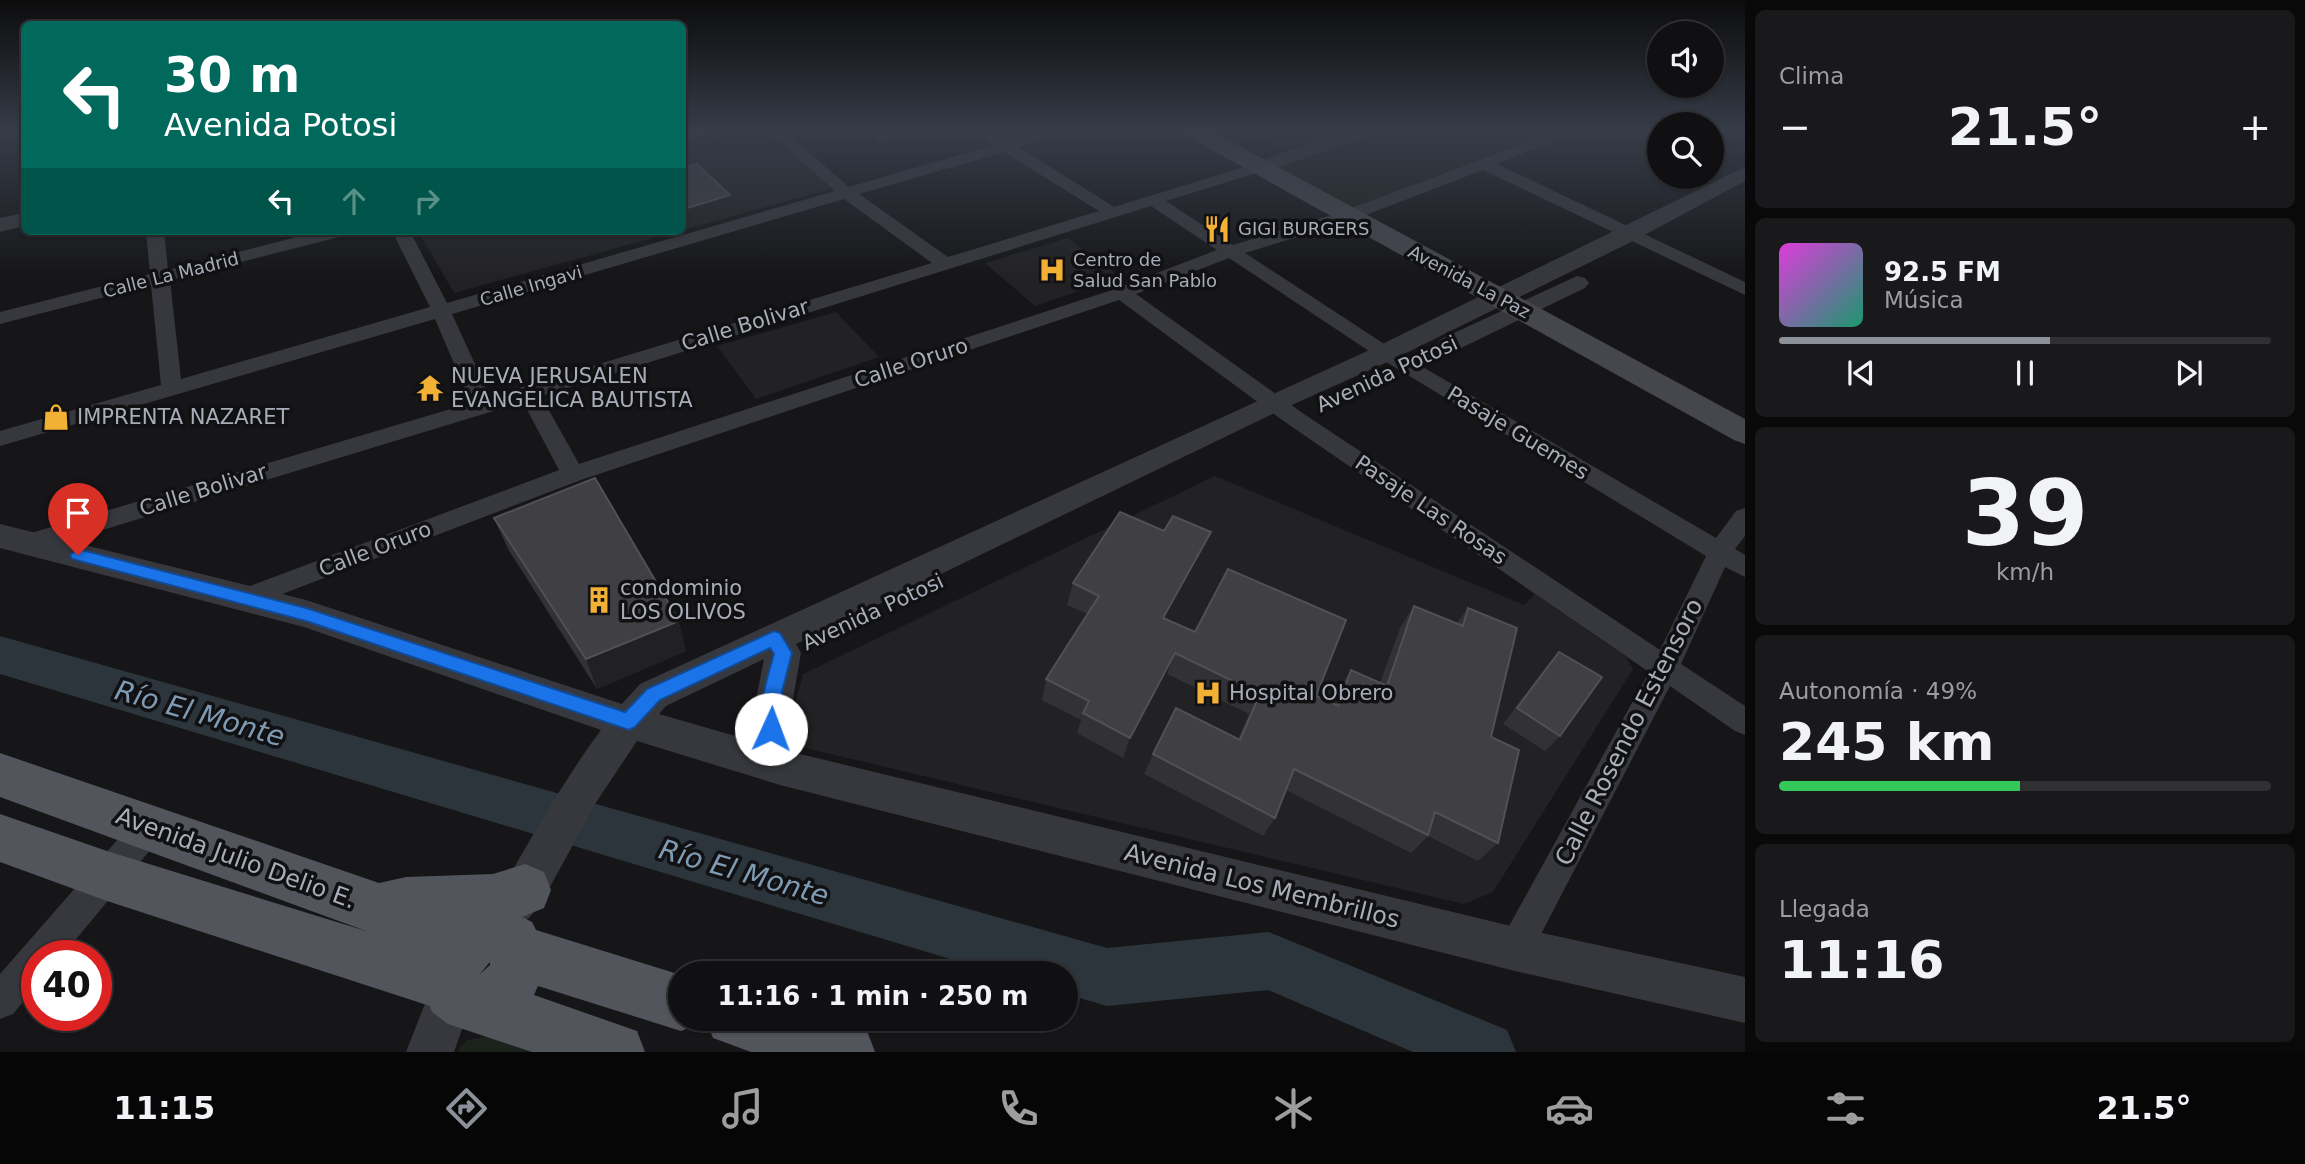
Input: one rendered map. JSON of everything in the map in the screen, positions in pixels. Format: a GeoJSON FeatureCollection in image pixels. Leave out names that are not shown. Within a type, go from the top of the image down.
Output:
{"type":"FeatureCollection","features":[{"type":"Feature","properties":{"kind":"main road","name":"Avenida La Paz"},"geometry":{"type":"LineString","coordinates":[[1281,179],[1745,433]]}},
{"type":"Feature","properties":{"kind":"main road","name":"Avenida Julio Delio E."},"geometry":{"type":"LineString","coordinates":[[0,775],[377,908],[616,1052]]}},
{"type":"Feature","properties":{"kind":"main road","name":"Avenida Julio Delio E."},"geometry":{"type":"LineString","coordinates":[[0,838],[107,876],[480,969],[668,1001]]}},
{"type":"Feature","properties":{"kind":"main road"},"geometry":{"type":"LineString","coordinates":[[377,908],[405,902],[497,898],[527,887]]}},
{"type":"Feature","properties":{"kind":"main road"},"geometry":{"type":"LineString","coordinates":[[776,1031],[846,1052]]}},
{"type":"Feature","properties":{"kind":"street"},"geometry":{"type":"LineString","coordinates":[[830,179],[944,262]]}},
{"type":"Feature","properties":{"kind":"street","name":"Calle Ingavi"},"geometry":{"type":"LineString","coordinates":[[0,439],[897,179]]}},
{"type":"Feature","properties":{"kind":"street"},"geometry":{"type":"LineString","coordinates":[[1058,179],[1113,213]]}},
{"type":"Feature","properties":{"kind":"street","name":"Calle Bolivar"},"geometry":{"type":"LineString","coordinates":[[15,540],[529,393],[944,262],[1222,179]]}},
{"type":"Feature","properties":{"kind":"street","name":"Calle Oruro"},"geometry":{"type":"LineString","coordinates":[[248,597],[573,474],[1122,293],[1232,251],[1347,216],[1446,179]]}},
{"type":"Feature","properties":{"kind":"street"},"geometry":{"type":"LineString","coordinates":[[1517,179],[1745,289]]}},
{"type":"Feature","properties":{"kind":"street","name":"Avenida Potosi"},"geometry":{"type":"LineString","coordinates":[[1641,240],[1736,179]]}},
{"type":"Feature","properties":{"kind":"street","name":"Avenida Potosi"},"geometry":{"type":"LineString","coordinates":[[480,969],[619,735],[653,695],[778,645],[1395,360],[1745,192]]}},
{"type":"Feature","properties":{"kind":"street","name":"Pasaje Guemes"},"geometry":{"type":"LineString","coordinates":[[1154,201],[1395,360],[1733,559]]}},
{"type":"Feature","properties":{"kind":"street"},"geometry":{"type":"LineString","coordinates":[[0,216],[21,212]]}},
{"type":"Feature","properties":{"kind":"street"},"geometry":{"type":"LineString","coordinates":[[0,225],[21,221]]}},
{"type":"Feature","properties":{"kind":"street"},"geometry":{"type":"LineString","coordinates":[[155,235],[172,390]]}},
{"type":"Feature","properties":{"kind":"street","name":"Calle La Madrid"},"geometry":{"type":"LineString","coordinates":[[0,318],[326,235]]}},
{"type":"Feature","properties":{"kind":"street"},"geometry":{"type":"LineString","coordinates":[[403,235],[442,312],[483,405]]}},
{"type":"Feature","properties":{"kind":"street","name":"Pasaje Las Rosas"},"geometry":{"type":"LineString","coordinates":[[1122,293],[1283,410],[1745,722]]}},
{"type":"Feature","properties":{"kind":"street"},"geometry":{"type":"LineString","coordinates":[[529,393],[573,474]]}},
{"type":"Feature","properties":{"kind":"street","name":"Calle Rosendo Estensoro"},"geometry":{"type":"LineString","coordinates":[[1515,948],[1664,668],[1733,559],[1745,517]]}},
{"type":"Feature","properties":{"kind":"street","name":"Avenida Los Membrillos"},"geometry":{"type":"LineString","coordinates":[[15,540],[248,597],[619,735],[780,767],[1515,948],[1745,1000]]}},
{"type":"Feature","properties":{"kind":"street"},"geometry":{"type":"LineString","coordinates":[[778,645],[771,729],[780,767]]}},
{"type":"Feature","properties":{"kind":"street"},"geometry":{"type":"LineString","coordinates":[[52,940],[149,827]]}},
{"type":"Feature","properties":{"kind":"street"},"geometry":{"type":"LineString","coordinates":[[431,1052],[480,969]]}},
{"type":"Feature","properties":{"kind":"street"},"geometry":{"type":"LineString","coordinates":[[0,1001],[21,977]]}},
{"type":"Feature","properties":{"kind":"shaded area"},"geometry":{"type":"Polygon","coordinates":[[[686,179],[822,179],[831,189],[686,229],[686,179]]]}},
{"type":"Feature","properties":{"kind":"shaded area"},"geometry":{"type":"Polygon","coordinates":[[[1298,179],[1428,179],[1354,208],[1298,179]]]}},
{"type":"Feature","properties":{"kind":"shaded area"},"geometry":{"type":"Polygon","coordinates":[[[420,235],[664,235],[454,293],[420,235]]]}},
{"type":"Feature","properties":{"kind":"shaded area","name":"Centro de Salud San Pablo"},"geometry":{"type":"Polygon","coordinates":[[[1068,238],[1120,277],[1035,306],[985,263],[1068,238]]]}},
{"type":"Feature","properties":{"kind":"shaded area"},"geometry":{"type":"Polygon","coordinates":[[[836,312],[879,357],[756,399],[717,346],[836,312]]]}},
{"type":"Feature","properties":{"kind":"shaded area","name":"Hospital Obrero"},"geometry":{"type":"Polygon","coordinates":[[[1215,476],[1524,605],[1535,594],[1626,657],[1633,669],[1493,892],[1464,904],[801,747],[793,711],[803,674],[1215,476]]]}},
{"type":"Feature","properties":{"kind":"shaded area"},"geometry":{"type":"Polygon","coordinates":[[[490,1036],[531,1052],[457,1052],[467,1040],[490,1036]]]}},
{"type":"Feature","properties":{"kind":"building"},"geometry":{"type":"Polygon","coordinates":[[[686,179],[713,179],[730,195],[686,208],[686,179]]]}},
{"type":"Feature","properties":{"kind":"building","name":"condominio LOS OLIVOS"},"geometry":{"type":"Polygon","coordinates":[[[595,478],[679,621],[586,659],[494,518],[595,478]]]}},
{"type":"Feature","properties":{"kind":"building"},"geometry":{"type":"Polygon","coordinates":[[[1120,512],[1164,531],[1173,516],[1211,532],[1163,618],[1195,632],[1228,569],[1346,620],[1316,696],[1338,706],[1351,670],[1387,686],[1414,606],[1463,626],[1468,608],[1517,628],[1491,737],[1519,750],[1498,843],[1435,812],[1428,835],[1294,769],[1275,818],[1153,754],[1176,708],[1240,740],[1260,694],[1175,653],[1130,738],[1083,713],[1089,701],[1046,679],[1099,596],[1073,583],[1120,512]]]}},
{"type":"Feature","properties":{"kind":"building"},"geometry":{"type":"Polygon","coordinates":[[[1559,652],[1602,677],[1560,736],[1517,708],[1559,652]]]}},
{"type":"Feature","properties":{"kind":"waterway","name":"Río El Monte"},"geometry":{"type":"LineString","coordinates":[[0,655],[1107,977],[1269,961],[1485,1052]]}},
{"type":"Feature","properties":{"kind":"place","name":"GIGI BURGERS"},"geometry":{"type":"Point","coordinates":[1217,229]}},
{"type":"Feature","properties":{"kind":"place","name":"Centro de Salud San Pablo"},"geometry":{"type":"Point","coordinates":[1052,270]}},
{"type":"Feature","properties":{"kind":"place","name":"NUEVA JERUSALEN EVANGELICA BAUTISTA"},"geometry":{"type":"Point","coordinates":[430,388]}},
{"type":"Feature","properties":{"kind":"place","name":"IMPRENTA NAZARET"},"geometry":{"type":"Point","coordinates":[56,417]}},
{"type":"Feature","properties":{"kind":"place","name":"condominio LOS OLIVOS"},"geometry":{"type":"Point","coordinates":[599,600]}},
{"type":"Feature","properties":{"kind":"place","name":"Hospital Obrero"},"geometry":{"type":"Point","coordinates":[1208,693]}},
{"type":"Feature","properties":{"kind":"route"},"geometry":{"type":"LineString","coordinates":[[78,555],[306,614],[601,714],[629,721],[653,695],[774,638],[783,653],[772,692],[771,729]]}}]}
